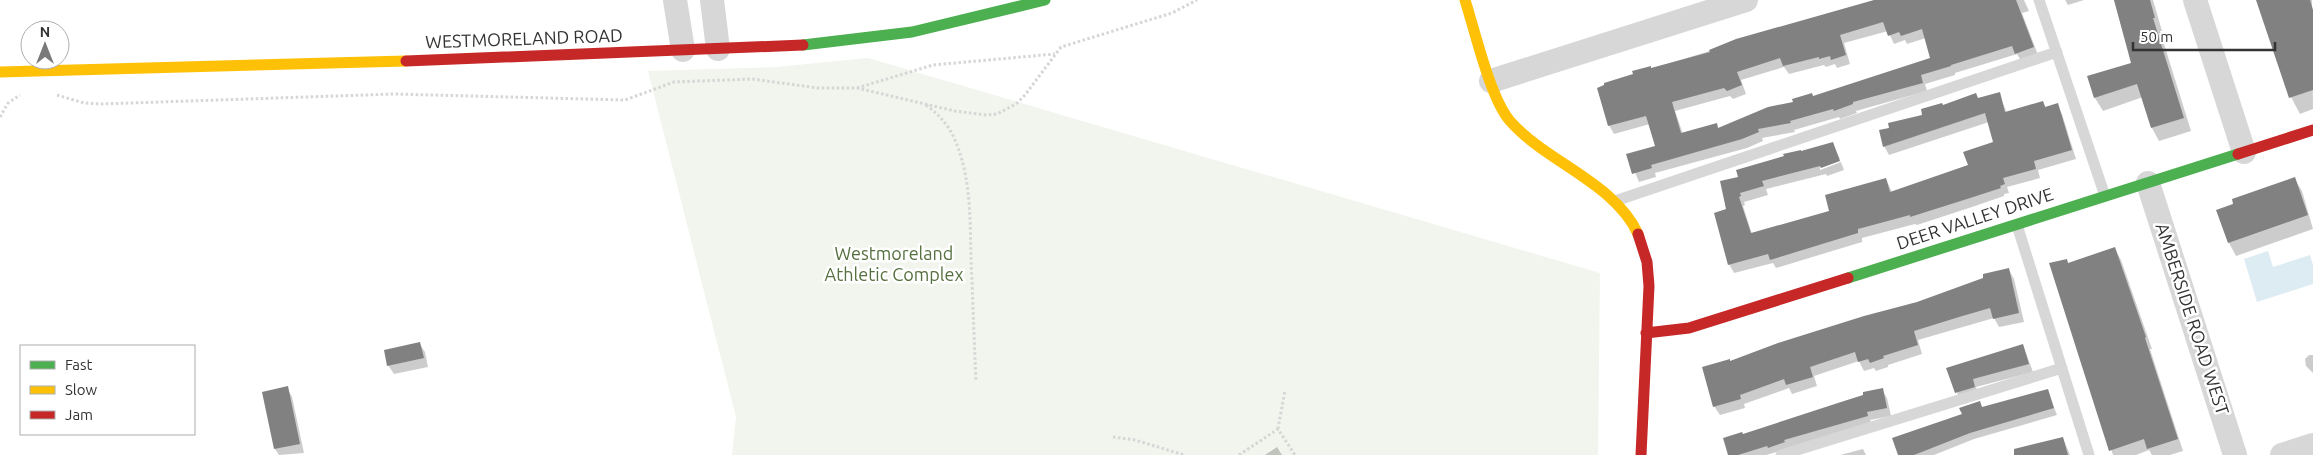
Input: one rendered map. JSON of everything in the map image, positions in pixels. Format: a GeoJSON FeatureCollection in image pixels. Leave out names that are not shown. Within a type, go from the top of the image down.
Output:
{"type":"FeatureCollection","features":[{"type":"Feature","properties":{"kind":"street"},"geometry":{"type":"LineString","coordinates":[[675,0],[683,50]]}},
{"type":"Feature","properties":{"kind":"street"},"geometry":{"type":"LineString","coordinates":[[712,0],[718,49]]}},
{"type":"Feature","properties":{"kind":"street","name":"WESTMORELAND ROAD"},"geometry":{"type":"LineString","coordinates":[[0,72],[314,65],[805,45],[912,32],[1045,0]]}},
{"type":"Feature","properties":{"kind":"street"},"geometry":{"type":"LineString","coordinates":[[1465,0],[1500,106],[1510,122],[1523,134],[1614,202],[1625,212],[1635,226],[1648,265],[1641,455]]}},
{"type":"Feature","properties":{"kind":"street"},"geometry":{"type":"LineString","coordinates":[[1491,80],[1746,0]]}},
{"type":"Feature","properties":{"kind":"street"},"geometry":{"type":"LineString","coordinates":[[2195,0],[2244,152]]}},
{"type":"Feature","properties":{"kind":"street","name":"DEER VALLEY DRIVE"},"geometry":{"type":"LineString","coordinates":[[1646,333],[1689,328],[2313,130]]}},
{"type":"Feature","properties":{"kind":"street","name":"AMBERSIDE ROAD WEST"},"geometry":{"type":"LineString","coordinates":[[2148,183],[2235,455]]}},
{"type":"Feature","properties":{"kind":"street"},"geometry":{"type":"LineString","coordinates":[[2282,455],[2313,445]]}},
{"type":"Feature","properties":{"kind":"lane"},"geometry":{"type":"LineString","coordinates":[[2039,0],[2106,196]]}},
{"type":"Feature","properties":{"kind":"lane"},"geometry":{"type":"LineString","coordinates":[[1614,202],[2057,52]]}},
{"type":"Feature","properties":{"kind":"lane"},"geometry":{"type":"LineString","coordinates":[[2017,225],[2088,455]]}},
{"type":"Feature","properties":{"kind":"lane"},"geometry":{"type":"LineString","coordinates":[[1781,455],[2062,368]]}},
{"type":"Feature","properties":{"kind":"path"},"geometry":{"type":"LineString","coordinates":[[55,94],[84,103],[101,104],[394,94],[609,100],[638,97],[674,82],[752,79],[818,88],[857,88],[926,104],[986,115],[1007,110],[1026,95],[1061,47],[1172,13],[1197,0]]}},
{"type":"Feature","properties":{"kind":"path"},"geometry":{"type":"LineString","coordinates":[[857,88],[933,65],[1055,54]]}},
{"type":"Feature","properties":{"kind":"path"},"geometry":{"type":"LineString","coordinates":[[0,116],[8,103],[23,94]]}},
{"type":"Feature","properties":{"kind":"path"},"geometry":{"type":"LineString","coordinates":[[926,104],[948,126],[957,146],[965,174],[969,206],[976,381]]}},
{"type":"Feature","properties":{"kind":"path"},"geometry":{"type":"LineString","coordinates":[[1239,455],[1278,429],[1286,390]]}},
{"type":"Feature","properties":{"kind":"path"},"geometry":{"type":"LineString","coordinates":[[1278,429],[1295,455]]}},
{"type":"Feature","properties":{"kind":"path"},"geometry":{"type":"LineString","coordinates":[[1113,437],[1135,440],[1184,455]]}},
{"type":"Feature","properties":{"kind":"green space","name":"Westmoreland Athletic Complex"},"geometry":{"type":"Polygon","coordinates":[[[868,58],[1600,273],[1598,455],[732,455],[736,417],[648,71],[776,67],[868,58]]]}},
{"type":"Feature","properties":{"kind":"shaded area"},"geometry":{"type":"Polygon","coordinates":[[[2268,251],[2273,267],[2310,255],[2313,265],[2313,284],[2257,302],[2244,259],[2268,251]]]}},
{"type":"Feature","properties":{"kind":"building"},"geometry":{"type":"Polygon","coordinates":[[[1874,0],[2016,0],[2034,47],[2015,54],[2012,46],[1951,65],[1921,75],[1923,83],[1853,102],[1853,104],[1834,111],[1833,109],[1790,121],[1791,123],[1758,129],[1759,132],[1742,139],[1651,165],[1652,168],[1632,174],[1626,154],[1655,146],[1646,116],[1608,126],[1597,88],[1604,85],[1604,83],[1633,74],[1632,71],[1651,66],[1651,68],[1710,52],[1709,50],[1736,39],[1874,0]],[[1883,22],[1840,35],[1846,55],[1831,60],[1830,56],[1819,59],[1819,57],[1783,66],[1780,58],[1737,72],[1742,85],[1727,91],[1724,88],[1672,102],[1681,133],[1717,123],[1718,128],[1768,107],[1793,102],[1792,99],[1812,93],[1813,96],[1930,58],[1922,29],[1901,36],[1899,32],[1888,36],[1883,22]]]}},
{"type":"Feature","properties":{"kind":"building"},"geometry":{"type":"Polygon","coordinates":[[[2114,0],[2150,0],[2155,18],[2153,18],[2184,118],[2151,128],[2137,84],[2094,98],[2087,76],[2131,63],[2114,0]]]}},
{"type":"Feature","properties":{"kind":"building"},"geometry":{"type":"Polygon","coordinates":[[[2256,0],[2310,0],[2313,10],[2313,90],[2289,98],[2256,0]]]}},
{"type":"Feature","properties":{"kind":"building"},"geometry":{"type":"Polygon","coordinates":[[[2000,92],[2005,112],[2043,101],[2045,107],[2058,103],[2072,150],[2034,161],[2036,169],[2003,178],[2005,184],[2000,186],[2001,188],[1910,217],[1910,215],[1858,229],[1858,233],[1770,260],[1768,254],[1728,265],[1714,213],[1726,209],[1720,181],[1738,177],[1736,170],[1784,156],[1783,154],[1833,142],[1840,161],[1821,168],[1820,166],[1762,181],[1764,186],[1740,193],[1741,196],[1739,197],[1751,233],[1829,211],[1825,195],[1886,178],[1890,192],[1968,165],[1963,152],[1993,142],[1985,113],[1883,147],[1879,130],[1889,128],[1888,123],[1922,115],[1921,109],[1942,103],[1943,105],[1976,93],[1978,98],[2000,92]]]}},
{"type":"Feature","properties":{"kind":"building"},"geometry":{"type":"Polygon","coordinates":[[[2295,177],[2308,215],[2228,243],[2216,210],[2233,204],[2232,199],[2295,177]]]}},
{"type":"Feature","properties":{"kind":"building"},"geometry":{"type":"Polygon","coordinates":[[[2115,247],[2178,439],[2147,449],[2144,439],[2109,451],[2049,263],[2067,259],[2068,263],[2115,247]]]}},
{"type":"Feature","properties":{"kind":"building"},"geometry":{"type":"Polygon","coordinates":[[[2009,268],[2019,313],[1993,319],[1990,308],[1959,317],[1914,331],[1918,345],[1883,356],[1884,358],[1870,363],[1868,359],[1858,362],[1855,352],[1810,367],[1813,377],[1786,385],[1784,379],[1740,395],[1741,399],[1713,407],[1702,367],[1730,359],[1730,361],[1778,343],[1864,316],[1917,302],[1983,278],[1983,274],[2009,268]]]}},
{"type":"Feature","properties":{"kind":"building"},"geometry":{"type":"Polygon","coordinates":[[[420,342],[424,358],[387,366],[384,350],[420,342]]]}},
{"type":"Feature","properties":{"kind":"building"},"geometry":{"type":"Polygon","coordinates":[[[2023,344],[2029,364],[1973,379],[1975,387],[1955,393],[1946,368],[2023,344]]]}},
{"type":"Feature","properties":{"kind":"building"},"geometry":{"type":"Polygon","coordinates":[[[288,386],[300,444],[274,449],[262,392],[288,386]]]}},
{"type":"Feature","properties":{"kind":"building"},"geometry":{"type":"Polygon","coordinates":[[[1883,388],[1887,408],[1867,412],[1868,416],[1784,440],[1785,442],[1768,448],[1767,446],[1738,455],[1728,455],[1723,438],[1742,432],[1743,434],[1863,395],[1863,392],[1883,388]]]}},
{"type":"Feature","properties":{"kind":"building"},"geometry":{"type":"Polygon","coordinates":[[[2048,389],[2054,408],[1970,433],[1914,455],[1898,455],[1892,438],[1962,414],[1959,408],[1980,401],[1982,407],[2048,389]]]}},
{"type":"Feature","properties":{"kind":"building"},"geometry":{"type":"Polygon","coordinates":[[[2063,437],[2068,455],[2014,455],[2014,449],[2063,437]]]}},
{"type":"Feature","properties":{"kind":"traffic: fast"},"geometry":{"type":"LineString","coordinates":[[803,45],[912,32],[1045,0]]}},
{"type":"Feature","properties":{"kind":"traffic: fast"},"geometry":{"type":"LineString","coordinates":[[1848,278],[2238,154]]}},
{"type":"Feature","properties":{"kind":"traffic: slow"},"geometry":{"type":"LineString","coordinates":[[1465,0],[1490,81],[1496,97],[1510,121],[1525,136],[1597,187],[1613,201],[1627,216],[1638,234]]}},
{"type":"Feature","properties":{"kind":"traffic: slow"},"geometry":{"type":"LineString","coordinates":[[0,72],[406,61]]}},
{"type":"Feature","properties":{"kind":"traffic: jam"},"geometry":{"type":"LineString","coordinates":[[406,61],[803,45]]}},
{"type":"Feature","properties":{"kind":"traffic: jam"},"geometry":{"type":"LineString","coordinates":[[2238,154],[2313,130]]}},
{"type":"Feature","properties":{"kind":"traffic: jam"},"geometry":{"type":"LineString","coordinates":[[1638,234],[1647,262],[1649,286],[1641,455]]}},
{"type":"Feature","properties":{"kind":"traffic: jam"},"geometry":{"type":"LineString","coordinates":[[1646,333],[1689,328],[1848,278]]}}]}
